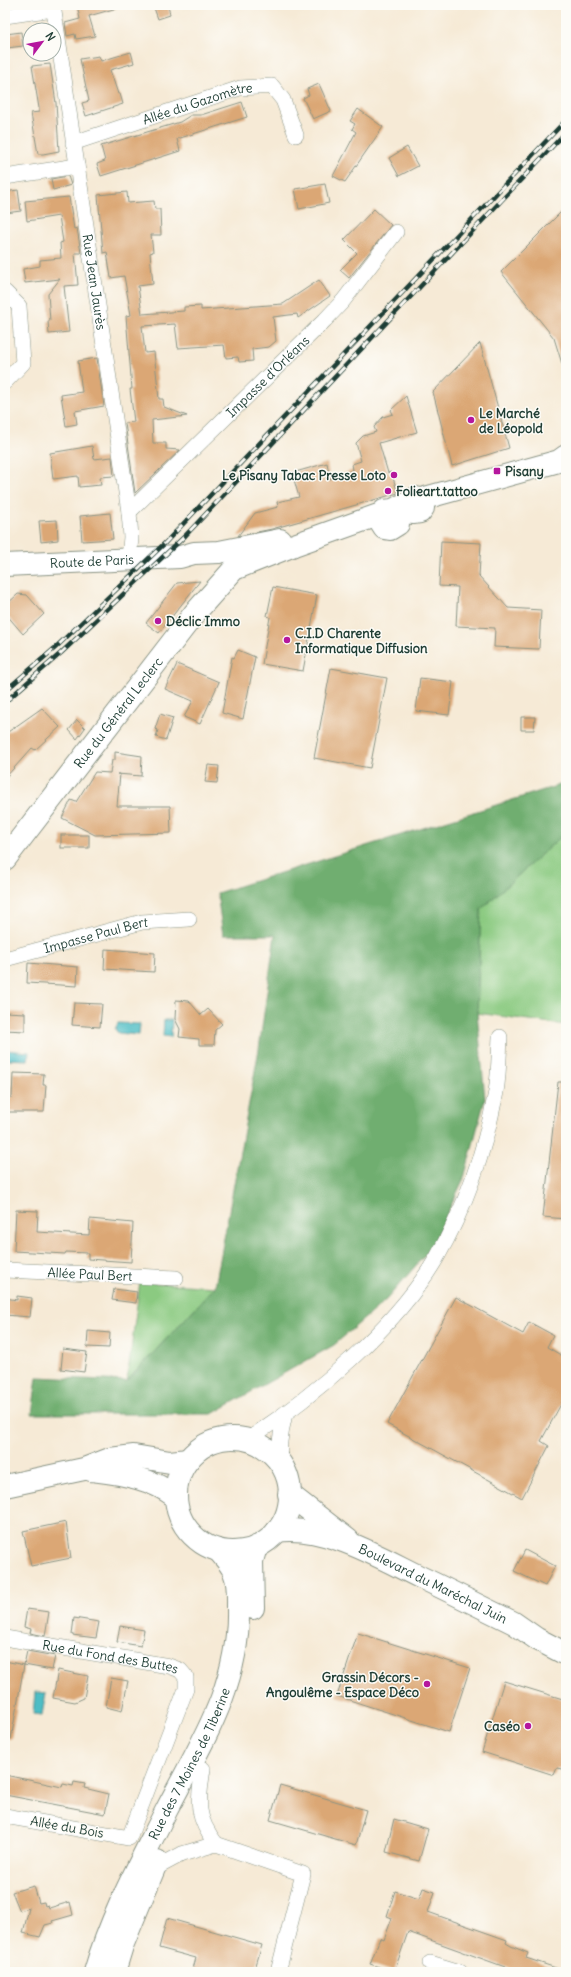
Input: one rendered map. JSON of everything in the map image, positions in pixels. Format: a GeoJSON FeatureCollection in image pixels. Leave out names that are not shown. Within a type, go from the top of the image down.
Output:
{"type":"FeatureCollection","features":[{"type":"Feature","properties":{"kind":"main road","name":"Route de Paris"},"geometry":{"type":"LineString","coordinates":[[180,557],[213,566],[234,569],[330,545],[403,513],[559,461],[566,456]]}},
{"type":"Feature","properties":{"kind":"main road","name":"Route de Paris"},"geometry":{"type":"LineString","coordinates":[[5,565],[180,557],[194,553],[219,552],[273,542],[295,535],[403,513],[566,471]]}},
{"type":"Feature","properties":{"kind":"main road","name":"Route de Paris"},"geometry":{"type":"LineString","coordinates":[[234,569],[350,524]]}},
{"type":"Feature","properties":{"kind":"main road","name":"Rue du Général Leclerc"},"geometry":{"type":"LineString","coordinates":[[5,859],[194,614],[234,569]]}},
{"type":"Feature","properties":{"kind":"main road"},"geometry":{"type":"LineString","coordinates":[[231,1438],[247,1440],[260,1445],[271,1453],[280,1464],[287,1478],[290,1494],[287,1513],[277,1531],[256,1547],[237,1552],[218,1550],[202,1543],[188,1531],[179,1515],[176,1497],[177,1484],[181,1471],[188,1460],[200,1448],[215,1441],[231,1438]]}},
{"type":"Feature","properties":{"kind":"main road"},"geometry":{"type":"LineString","coordinates":[[5,1486],[84,1469],[110,1459],[134,1456],[170,1462],[188,1460]]}},
{"type":"Feature","properties":{"kind":"main road"},"geometry":{"type":"LineString","coordinates":[[84,1469],[123,1474],[144,1479],[164,1488],[176,1497]]}},
{"type":"Feature","properties":{"kind":"main road","name":"Boulevard du Maréchal Juin"},"geometry":{"type":"LineString","coordinates":[[290,1494],[352,1543]]}},
{"type":"Feature","properties":{"kind":"main road","name":"Boulevard du Maréchal Juin"},"geometry":{"type":"LineString","coordinates":[[277,1531],[292,1529],[304,1530],[352,1543],[514,1623]]}},
{"type":"Feature","properties":{"kind":"main road","name":"Rue des 7 Moines de Tiberine"},"geometry":{"type":"LineString","coordinates":[[114,1972],[122,1946],[154,1869],[203,1769],[224,1734],[238,1699],[246,1668],[252,1615],[252,1561],[256,1547]]}},
{"type":"Feature","properties":{"kind":"main road","name":"Rue des 7 Moines de Tiberine"},"geometry":{"type":"LineString","coordinates":[[95,1972],[103,1945],[139,1865],[212,1724],[225,1694],[233,1663],[239,1625],[238,1590],[235,1573],[229,1562],[218,1550]]}},
{"type":"Feature","properties":{"kind":"main road"},"geometry":{"type":"LineString","coordinates":[[514,1623],[542,1628],[566,1641]]}},
{"type":"Feature","properties":{"kind":"main road"},"geometry":{"type":"LineString","coordinates":[[514,1623],[537,1639],[566,1654]]}},
{"type":"Feature","properties":{"kind":"street"},"geometry":{"type":"LineString","coordinates":[[5,16],[53,7]]}},
{"type":"Feature","properties":{"kind":"street","name":"Rue Jean Jaurès"},"geometry":{"type":"LineString","coordinates":[[53,7],[129,512],[131,536],[129,560]]}},
{"type":"Feature","properties":{"kind":"street","name":"Allée du Gazomètre"},"geometry":{"type":"LineString","coordinates":[[73,143],[240,88],[272,86],[283,100],[296,135]]}},
{"type":"Feature","properties":{"kind":"street"},"geometry":{"type":"LineString","coordinates":[[5,177],[77,166]]}},
{"type":"Feature","properties":{"kind":"street","name":"Impasse d'Orléans"},"geometry":{"type":"LineString","coordinates":[[129,512],[329,316],[343,301],[396,232]]}},
{"type":"Feature","properties":{"kind":"street"},"geometry":{"type":"LineString","coordinates":[[5,292],[19,306],[23,363],[5,382]]}},
{"type":"Feature","properties":{"kind":"street","name":"Impasse Paul Bert"},"geometry":{"type":"LineString","coordinates":[[5,958],[142,922],[189,919]]}},
{"type":"Feature","properties":{"kind":"street"},"geometry":{"type":"LineString","coordinates":[[247,1440],[285,1414],[372,1339],[406,1300],[435,1260],[459,1215],[479,1164],[496,1091],[500,1038]]}},
{"type":"Feature","properties":{"kind":"street","name":"Allée Paul Bert"},"geometry":{"type":"LineString","coordinates":[[5,1270],[176,1278]]}},
{"type":"Feature","properties":{"kind":"street"},"geometry":{"type":"LineString","coordinates":[[280,1464],[279,1454],[281,1429],[285,1414]]}},
{"type":"Feature","properties":{"kind":"street","name":"Rue du Fond des Buttes"},"geometry":{"type":"LineString","coordinates":[[5,1638],[169,1666],[180,1670],[186,1677],[186,1689],[129,1838]]}},
{"type":"Feature","properties":{"kind":"street"},"geometry":{"type":"LineString","coordinates":[[203,1769],[198,1801],[201,1820],[216,1844]]}},
{"type":"Feature","properties":{"kind":"street","name":"Allée du Bois"},"geometry":{"type":"LineString","coordinates":[[5,1816],[129,1838]]}},
{"type":"Feature","properties":{"kind":"street"},"geometry":{"type":"LineString","coordinates":[[154,1869],[182,1854],[216,1844],[303,1874],[278,1972]]}},
{"type":"Feature","properties":{"kind":"street"},"geometry":{"type":"LineString","coordinates":[[430,1963],[460,1972]]}},
{"type":"Feature","properties":{"kind":"green space"},"geometry":{"type":"Polygon","coordinates":[[[566,783],[566,832],[481,909],[477,1012],[485,1099],[464,1178],[431,1248],[386,1300],[334,1345],[212,1414],[32,1414],[37,1377],[127,1381],[215,1287],[259,1049],[275,935],[223,935],[217,893],[566,783]]]}},
{"type":"Feature","properties":{"kind":"green space"},"geometry":{"type":"Polygon","coordinates":[[[566,832],[566,1025],[477,1013],[481,909],[566,832]]]}},
{"type":"Feature","properties":{"kind":"green space"},"geometry":{"type":"Polygon","coordinates":[[[140,1282],[215,1287],[127,1381],[140,1282]]]}},
{"type":"Feature","properties":{"kind":"water"},"geometry":{"type":"Polygon","coordinates":[[[164,1020],[172,1020],[171,1037],[163,1036],[164,1020]]]}},
{"type":"Feature","properties":{"kind":"water"},"geometry":{"type":"Polygon","coordinates":[[[118,1023],[140,1024],[139,1035],[118,1033],[115,1029],[118,1023]]]}},
{"type":"Feature","properties":{"kind":"water"},"geometry":{"type":"Polygon","coordinates":[[[5,1050],[29,1052],[28,1060],[5,1059],[5,1050]]]}},
{"type":"Feature","properties":{"kind":"water"},"geometry":{"type":"Polygon","coordinates":[[[35,1692],[46,1693],[42,1715],[33,1714],[35,1692]]]}},
{"type":"Feature","properties":{"kind":"building"},"geometry":{"type":"Polygon","coordinates":[[[77,5],[117,5],[117,8],[89,16],[95,36],[76,39],[75,34],[67,36],[65,23],[80,19],[77,5]]]}},
{"type":"Feature","properties":{"kind":"building"},"geometry":{"type":"Polygon","coordinates":[[[153,5],[168,5],[170,15],[158,19],[153,5]]]}},
{"type":"Feature","properties":{"kind":"building"},"geometry":{"type":"Polygon","coordinates":[[[21,32],[22,46],[7,48],[6,34],[21,32]]]}},
{"type":"Feature","properties":{"kind":"building"},"geometry":{"type":"Polygon","coordinates":[[[131,52],[134,63],[110,70],[123,104],[86,116],[82,103],[89,101],[80,59],[99,56],[101,61],[131,52]]]}},
{"type":"Feature","properties":{"kind":"building"},"geometry":{"type":"Polygon","coordinates":[[[50,64],[56,103],[59,151],[38,154],[31,113],[39,112],[32,66],[50,64]]]}},
{"type":"Feature","properties":{"kind":"building"},"geometry":{"type":"Polygon","coordinates":[[[319,84],[331,111],[313,119],[303,98],[309,95],[307,89],[319,84]]]}},
{"type":"Feature","properties":{"kind":"building"},"geometry":{"type":"Polygon","coordinates":[[[242,102],[247,117],[177,139],[180,151],[101,176],[97,164],[105,161],[101,146],[180,122],[191,115],[201,115],[242,102]]]}},
{"type":"Feature","properties":{"kind":"building"},"geometry":{"type":"Polygon","coordinates":[[[358,109],[383,127],[345,182],[333,176],[356,132],[352,129],[355,124],[350,121],[358,109]]]}},
{"type":"Feature","properties":{"kind":"building"},"geometry":{"type":"Polygon","coordinates":[[[407,147],[418,166],[399,176],[389,158],[407,147]]]}},
{"type":"Feature","properties":{"kind":"building"},"geometry":{"type":"Polygon","coordinates":[[[68,176],[71,185],[53,190],[51,179],[68,176]]]}},
{"type":"Feature","properties":{"kind":"building"},"geometry":{"type":"Polygon","coordinates":[[[325,184],[329,203],[299,209],[295,189],[325,184]]]}},
{"type":"Feature","properties":{"kind":"building"},"geometry":{"type":"Polygon","coordinates":[[[18,190],[21,211],[5,213],[5,192],[18,190]]]}},
{"type":"Feature","properties":{"kind":"building"},"geometry":{"type":"Polygon","coordinates":[[[127,192],[128,203],[154,201],[155,209],[160,209],[161,235],[151,235],[153,252],[150,253],[153,284],[138,286],[142,314],[184,311],[184,307],[201,306],[201,310],[283,304],[319,280],[330,296],[298,318],[297,314],[273,317],[276,341],[269,347],[252,349],[253,361],[239,362],[238,357],[226,358],[224,345],[178,348],[175,324],[142,326],[145,353],[154,352],[159,399],[163,399],[164,407],[187,416],[152,420],[153,443],[166,443],[166,449],[180,450],[135,493],[125,423],[134,422],[130,389],[132,389],[126,316],[131,315],[124,276],[111,278],[107,252],[103,253],[98,195],[127,192]]]}},
{"type":"Feature","properties":{"kind":"building"},"geometry":{"type":"Polygon","coordinates":[[[69,197],[74,229],[77,228],[81,253],[75,253],[78,285],[64,286],[69,332],[49,334],[48,321],[50,321],[48,294],[60,279],[25,283],[23,269],[40,266],[40,260],[61,258],[60,243],[63,242],[59,216],[27,221],[25,201],[69,197]]]}},
{"type":"Feature","properties":{"kind":"building"},"geometry":{"type":"Polygon","coordinates":[[[566,207],[566,366],[563,367],[554,338],[501,272],[566,207]]]}},
{"type":"Feature","properties":{"kind":"building"},"geometry":{"type":"Polygon","coordinates":[[[374,209],[391,225],[349,278],[340,270],[357,253],[344,240],[374,209]]]}},
{"type":"Feature","properties":{"kind":"building","name":"Le Marché de Léopold"},"geometry":{"type":"Polygon","coordinates":[[[480,343],[509,448],[452,466],[433,392],[480,343]]]}},
{"type":"Feature","properties":{"kind":"building"},"geometry":{"type":"Polygon","coordinates":[[[97,358],[104,406],[75,411],[77,424],[66,426],[61,395],[82,392],[78,361],[97,358]]]}},
{"type":"Feature","properties":{"kind":"building"},"geometry":{"type":"Polygon","coordinates":[[[406,396],[417,432],[379,443],[388,473],[391,472],[398,493],[272,529],[238,536],[255,513],[278,507],[277,502],[299,497],[292,473],[327,463],[330,479],[353,470],[352,464],[361,461],[356,443],[363,436],[376,432],[374,427],[383,417],[393,414],[391,410],[406,396]]]}},
{"type":"Feature","properties":{"kind":"building"},"geometry":{"type":"Polygon","coordinates":[[[92,446],[94,459],[112,457],[114,476],[100,477],[101,485],[79,487],[78,476],[53,479],[50,453],[92,446]]]}},
{"type":"Feature","properties":{"kind":"building"},"geometry":{"type":"Polygon","coordinates":[[[110,513],[113,539],[82,541],[80,516],[110,513]]]}},
{"type":"Feature","properties":{"kind":"building"},"geometry":{"type":"Polygon","coordinates":[[[57,520],[58,540],[41,542],[39,521],[57,520]]]}},
{"type":"Feature","properties":{"kind":"building"},"geometry":{"type":"Polygon","coordinates":[[[441,541],[481,543],[479,576],[508,608],[541,610],[539,649],[494,647],[495,628],[456,626],[458,587],[439,586],[441,541]]]}},
{"type":"Feature","properties":{"kind":"building"},"geometry":{"type":"Polygon","coordinates":[[[200,581],[159,633],[146,623],[177,583],[200,581]]]}},
{"type":"Feature","properties":{"kind":"building","name":"C.I.D Charente Informatique Diffusion"},"geometry":{"type":"Polygon","coordinates":[[[273,587],[317,595],[303,671],[262,664],[270,617],[267,616],[273,587]]]}},
{"type":"Feature","properties":{"kind":"building"},"geometry":{"type":"Polygon","coordinates":[[[18,594],[27,595],[44,614],[23,634],[5,613],[5,606],[18,594]]]}},
{"type":"Feature","properties":{"kind":"building"},"geometry":{"type":"Polygon","coordinates":[[[238,650],[255,657],[243,719],[222,713],[232,657],[234,658],[238,650]]]}},
{"type":"Feature","properties":{"kind":"building"},"geometry":{"type":"Polygon","coordinates":[[[177,664],[219,682],[200,724],[184,717],[193,701],[165,689],[177,664]]]}},
{"type":"Feature","properties":{"kind":"building"},"geometry":{"type":"Polygon","coordinates":[[[331,668],[387,678],[370,768],[314,758],[331,668]]]}},
{"type":"Feature","properties":{"kind":"building"},"geometry":{"type":"Polygon","coordinates":[[[420,678],[453,682],[449,715],[416,711],[420,678]]]}},
{"type":"Feature","properties":{"kind":"building"},"geometry":{"type":"Polygon","coordinates":[[[42,708],[60,727],[35,750],[32,748],[5,778],[5,734],[42,708]]]}},
{"type":"Feature","properties":{"kind":"building"},"geometry":{"type":"Polygon","coordinates":[[[160,714],[173,718],[166,740],[156,737],[158,730],[155,729],[160,714]]]}},
{"type":"Feature","properties":{"kind":"building"},"geometry":{"type":"Polygon","coordinates":[[[521,717],[535,717],[534,730],[521,730],[521,717]]]}},
{"type":"Feature","properties":{"kind":"building"},"geometry":{"type":"Polygon","coordinates":[[[77,720],[85,728],[77,739],[69,730],[77,720]]]}},
{"type":"Feature","properties":{"kind":"building"},"geometry":{"type":"Polygon","coordinates":[[[115,752],[142,756],[141,776],[120,774],[117,806],[170,806],[171,833],[95,835],[62,818],[71,800],[76,802],[95,772],[110,773],[112,760],[115,760],[115,752]]]}},
{"type":"Feature","properties":{"kind":"building"},"geometry":{"type":"Polygon","coordinates":[[[208,765],[219,766],[217,783],[205,782],[208,765]]]}},
{"type":"Feature","properties":{"kind":"building"},"geometry":{"type":"Polygon","coordinates":[[[61,835],[89,835],[89,848],[61,848],[61,835]]]}},
{"type":"Feature","properties":{"kind":"building"},"geometry":{"type":"Polygon","coordinates":[[[105,949],[155,953],[154,972],[104,969],[105,949]]]}},
{"type":"Feature","properties":{"kind":"building"},"geometry":{"type":"Polygon","coordinates":[[[28,963],[78,967],[77,986],[27,983],[28,963]]]}},
{"type":"Feature","properties":{"kind":"building"},"geometry":{"type":"Polygon","coordinates":[[[176,1000],[189,1001],[201,1015],[208,1009],[222,1024],[215,1030],[214,1045],[199,1045],[199,1039],[179,1037],[180,1029],[175,1019],[176,1000]]]}},
{"type":"Feature","properties":{"kind":"building"},"geometry":{"type":"Polygon","coordinates":[[[74,1003],[102,1004],[100,1027],[72,1025],[74,1003]]]}},
{"type":"Feature","properties":{"kind":"building"},"geometry":{"type":"Polygon","coordinates":[[[5,1012],[25,1013],[25,1031],[5,1030],[5,1012]]]}},
{"type":"Feature","properties":{"kind":"building"},"geometry":{"type":"Polygon","coordinates":[[[13,1073],[44,1074],[43,1085],[46,1085],[44,1112],[5,1112],[5,1097],[12,1097],[13,1073]]]}},
{"type":"Feature","properties":{"kind":"building"},"geometry":{"type":"Polygon","coordinates":[[[558,1082],[566,1082],[566,1219],[543,1217],[558,1082]]]}},
{"type":"Feature","properties":{"kind":"building"},"geometry":{"type":"Polygon","coordinates":[[[16,1210],[38,1211],[37,1232],[89,1235],[90,1219],[133,1223],[131,1262],[88,1259],[88,1253],[66,1252],[65,1254],[14,1251],[16,1210]]]}},
{"type":"Feature","properties":{"kind":"building"},"geometry":{"type":"Polygon","coordinates":[[[114,1289],[137,1292],[136,1303],[112,1300],[114,1289]]]}},
{"type":"Feature","properties":{"kind":"building"},"geometry":{"type":"Polygon","coordinates":[[[17,1296],[32,1298],[30,1317],[5,1315],[5,1298],[17,1300],[17,1296]]]}},
{"type":"Feature","properties":{"kind":"building"},"geometry":{"type":"Polygon","coordinates":[[[456,1297],[523,1334],[529,1322],[553,1335],[547,1347],[566,1358],[566,1395],[541,1441],[549,1446],[522,1498],[387,1424],[456,1297]]]}},
{"type":"Feature","properties":{"kind":"building"},"geometry":{"type":"Polygon","coordinates":[[[88,1331],[110,1333],[109,1348],[87,1347],[88,1331]]]}},
{"type":"Feature","properties":{"kind":"building"},"geometry":{"type":"Polygon","coordinates":[[[63,1349],[87,1352],[84,1372],[61,1369],[63,1349]]]}},
{"type":"Feature","properties":{"kind":"building"},"geometry":{"type":"Polygon","coordinates":[[[66,1522],[71,1558],[31,1566],[23,1531],[66,1522]]]}},
{"type":"Feature","properties":{"kind":"building"},"geometry":{"type":"Polygon","coordinates":[[[525,1550],[555,1566],[545,1586],[514,1571],[525,1550]]]}},
{"type":"Feature","properties":{"kind":"building"},"geometry":{"type":"Polygon","coordinates":[[[27,1609],[49,1612],[45,1636],[30,1633],[31,1629],[24,1627],[27,1609]]]}},
{"type":"Feature","properties":{"kind":"building"},"geometry":{"type":"Polygon","coordinates":[[[74,1618],[99,1622],[96,1638],[72,1635],[74,1618]]]}},
{"type":"Feature","properties":{"kind":"building"},"geometry":{"type":"Polygon","coordinates":[[[120,1626],[144,1630],[141,1646],[117,1642],[120,1626]]]}},
{"type":"Feature","properties":{"kind":"building"},"geometry":{"type":"Polygon","coordinates":[[[358,1633],[470,1668],[449,1732],[337,1696],[358,1633]]]}},
{"type":"Feature","properties":{"kind":"building"},"geometry":{"type":"Polygon","coordinates":[[[27,1651],[55,1656],[52,1670],[24,1665],[27,1651]]]}},
{"type":"Feature","properties":{"kind":"building"},"geometry":{"type":"Polygon","coordinates":[[[5,1661],[24,1665],[11,1739],[5,1738],[5,1661]]]}},
{"type":"Feature","properties":{"kind":"building"},"geometry":{"type":"Polygon","coordinates":[[[58,1670],[88,1676],[84,1698],[75,1702],[53,1698],[58,1670]]]}},
{"type":"Feature","properties":{"kind":"building"},"geometry":{"type":"Polygon","coordinates":[[[111,1678],[128,1681],[122,1711],[106,1707],[111,1678]]]}},
{"type":"Feature","properties":{"kind":"building","name":"Caséo"},"geometry":{"type":"Polygon","coordinates":[[[504,1681],[566,1700],[566,1770],[557,1768],[554,1775],[482,1752],[504,1681]]]}},
{"type":"Feature","properties":{"kind":"building"},"geometry":{"type":"Polygon","coordinates":[[[5,1775],[62,1787],[63,1784],[73,1786],[74,1782],[85,1784],[84,1788],[109,1794],[105,1814],[5,1795],[5,1775]]]}},
{"type":"Feature","properties":{"kind":"building"},"geometry":{"type":"Polygon","coordinates":[[[280,1785],[366,1810],[356,1845],[270,1820],[280,1785]]]}},
{"type":"Feature","properties":{"kind":"building"},"geometry":{"type":"Polygon","coordinates":[[[394,1819],[428,1829],[419,1861],[386,1852],[394,1819]]]}},
{"type":"Feature","properties":{"kind":"building"},"geometry":{"type":"Polygon","coordinates":[[[34,1886],[39,1903],[44,1902],[45,1906],[48,1905],[49,1908],[70,1902],[73,1915],[52,1921],[53,1923],[45,1925],[40,1937],[23,1933],[29,1908],[20,1911],[12,1892],[34,1886]]]}},
{"type":"Feature","properties":{"kind":"building"},"geometry":{"type":"Polygon","coordinates":[[[423,1888],[435,1892],[428,1912],[507,1940],[506,1943],[528,1953],[526,1958],[562,1970],[561,1972],[519,1972],[408,1932],[394,1972],[370,1964],[380,1938],[384,1940],[392,1918],[387,1916],[395,1891],[419,1899],[423,1888]]]}},
{"type":"Feature","properties":{"kind":"building"},"geometry":{"type":"Polygon","coordinates":[[[167,1918],[262,1945],[254,1972],[192,1972],[196,1958],[159,1948],[167,1918]]]}},
{"type":"Feature","properties":{"kind":"railway"},"geometry":{"type":"LineString","coordinates":[[5,691],[55,648],[165,543],[566,120]]}},
{"type":"Feature","properties":{"kind":"railway"},"geometry":{"type":"LineString","coordinates":[[5,702],[61,653],[185,536],[566,132]]}},
{"type":"Feature","properties":{"kind":"place","name":"Le Marché de Léopold"},"geometry":{"type":"Point","coordinates":[471,420]}},
{"type":"Feature","properties":{"kind":"place","name":"Pisany"},"geometry":{"type":"Point","coordinates":[497,471]}},
{"type":"Feature","properties":{"kind":"place","name":"Le Pisany Tabac Presse Loto"},"geometry":{"type":"Point","coordinates":[394,475]}},
{"type":"Feature","properties":{"kind":"place","name":"Folieart.tattoo"},"geometry":{"type":"Point","coordinates":[388,491]}},
{"type":"Feature","properties":{"kind":"place","name":"Déclic Immo"},"geometry":{"type":"Point","coordinates":[158,621]}},
{"type":"Feature","properties":{"kind":"place","name":"C.I.D Charente Informatique Diffusion"},"geometry":{"type":"Point","coordinates":[287,640]}},
{"type":"Feature","properties":{"kind":"place","name":"Grassin Décors - Angoulême - Espace Déco"},"geometry":{"type":"Point","coordinates":[427,1684]}},
{"type":"Feature","properties":{"kind":"place","name":"Caséo"},"geometry":{"type":"Point","coordinates":[528,1726]}}]}
